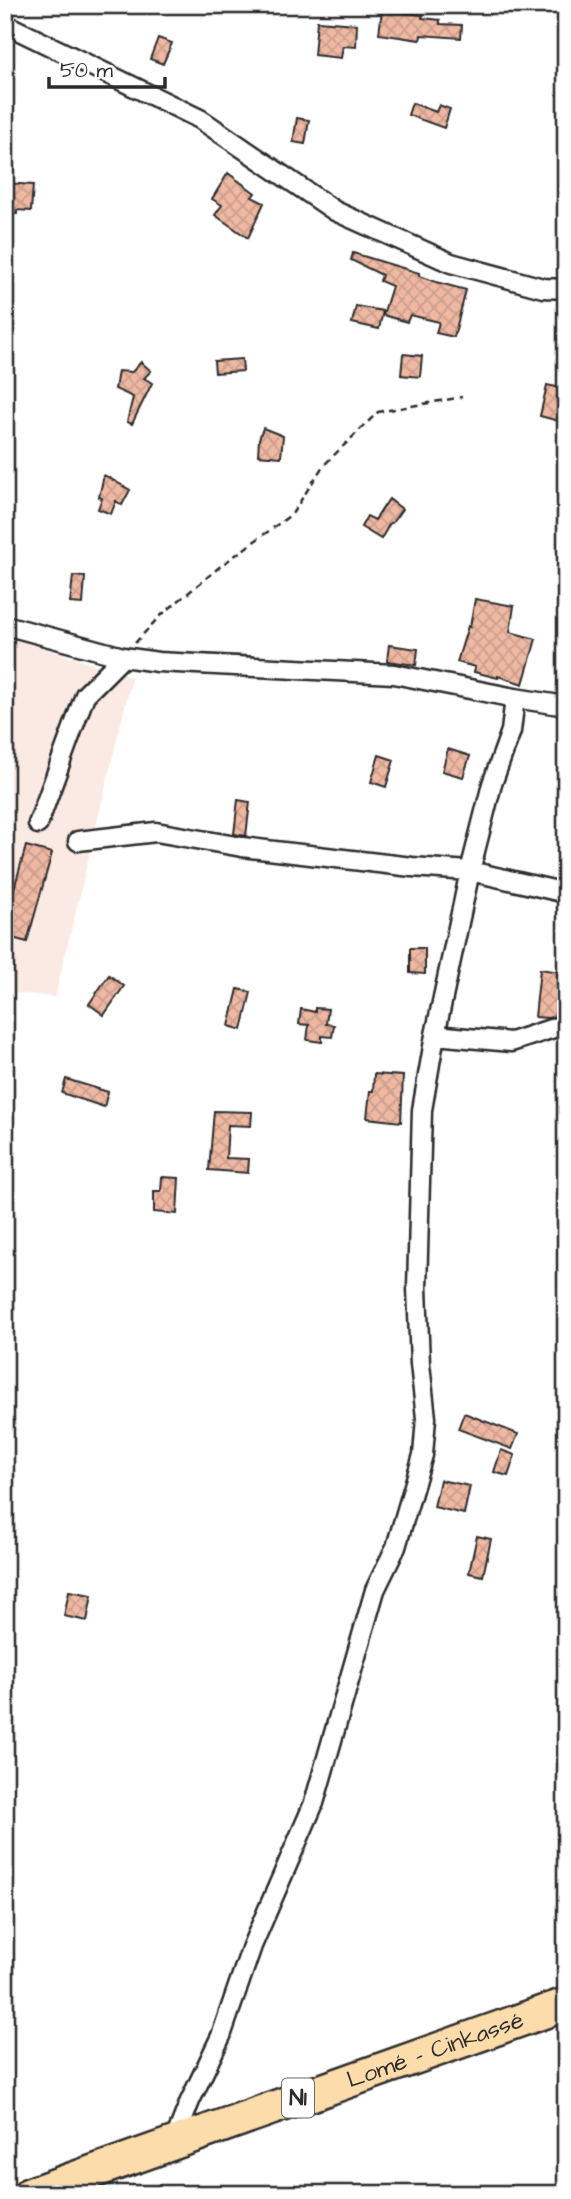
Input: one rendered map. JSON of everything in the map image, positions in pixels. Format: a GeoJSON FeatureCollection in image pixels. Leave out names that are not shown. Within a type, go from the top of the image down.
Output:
{"type":"FeatureCollection","features":[{"type":"Feature","properties":{"kind":"highway","name":"Lomé - Cinkassé"},"geometry":{"type":"LineString","coordinates":[[30,2194],[566,2004]]}},
{"type":"Feature","properties":{"kind":"street"},"geometry":{"type":"LineString","coordinates":[[5,24],[200,119],[335,211],[451,263],[543,288],[566,289]]}},
{"type":"Feature","properties":{"kind":"street"},"geometry":{"type":"LineString","coordinates":[[5,625],[123,657],[158,662],[394,674],[566,706]]}},
{"type":"Feature","properties":{"kind":"street"},"geometry":{"type":"LineString","coordinates":[[38,824],[85,695],[123,657]]}},
{"type":"Feature","properties":{"kind":"street"},"geometry":{"type":"LineString","coordinates":[[174,2142],[221,2036],[252,1946],[314,1803],[375,1590],[396,1546],[424,1455],[426,1418],[420,1364],[417,1289],[422,1110],[470,872],[492,784],[511,732],[515,698]]}},
{"type":"Feature","properties":{"kind":"street"},"geometry":{"type":"LineString","coordinates":[[78,841],[156,832],[242,847],[470,872],[566,893]]}},
{"type":"Feature","properties":{"kind":"street"},"geometry":{"type":"LineString","coordinates":[[435,1035],[511,1042],[566,1024]]}},
{"type":"Feature","properties":{"kind":"path"},"geometry":{"type":"LineString","coordinates":[[123,657],[159,617],[222,565],[292,514],[323,466],[378,412],[463,397]]}},
{"type":"Feature","properties":{"kind":"shaded area"},"geometry":{"type":"Polygon","coordinates":[[[5,635],[132,677],[55,997],[5,992],[5,635]]]}},
{"type":"Feature","properties":{"kind":"building"},"geometry":{"type":"Polygon","coordinates":[[[382,10],[423,15],[422,18],[440,20],[440,24],[462,25],[461,38],[421,35],[420,40],[379,34],[382,10]]]}},
{"type":"Feature","properties":{"kind":"building"},"geometry":{"type":"Polygon","coordinates":[[[317,21],[357,24],[356,47],[343,46],[341,58],[314,55],[317,21]]]}},
{"type":"Feature","properties":{"kind":"building"},"geometry":{"type":"Polygon","coordinates":[[[158,38],[172,43],[163,64],[150,59],[158,38]]]}},
{"type":"Feature","properties":{"kind":"building"},"geometry":{"type":"Polygon","coordinates":[[[412,103],[436,112],[439,105],[450,109],[444,128],[408,115],[412,103]]]}},
{"type":"Feature","properties":{"kind":"building"},"geometry":{"type":"Polygon","coordinates":[[[297,118],[309,120],[305,144],[293,142],[297,118]]]}},
{"type":"Feature","properties":{"kind":"building"},"geometry":{"type":"Polygon","coordinates":[[[228,173],[255,193],[252,197],[264,203],[248,238],[215,215],[222,205],[212,199],[228,173]]]}},
{"type":"Feature","properties":{"kind":"building"},"geometry":{"type":"Polygon","coordinates":[[[5,183],[33,185],[31,211],[5,213],[5,183]]]}},
{"type":"Feature","properties":{"kind":"building"},"geometry":{"type":"Polygon","coordinates":[[[353,253],[466,290],[454,337],[436,333],[439,322],[410,315],[407,322],[383,315],[392,286],[380,281],[382,275],[351,260],[353,253]]]}},
{"type":"Feature","properties":{"kind":"building"},"geometry":{"type":"Polygon","coordinates":[[[356,306],[383,311],[379,329],[352,323],[356,306]]]}},
{"type":"Feature","properties":{"kind":"building"},"geometry":{"type":"Polygon","coordinates":[[[403,354],[422,356],[420,377],[401,375],[403,354]]]}},
{"type":"Feature","properties":{"kind":"building"},"geometry":{"type":"Polygon","coordinates":[[[242,359],[243,371],[215,373],[214,361],[242,359]]]}},
{"type":"Feature","properties":{"kind":"building"},"geometry":{"type":"Polygon","coordinates":[[[141,362],[151,371],[144,378],[152,383],[132,424],[127,422],[133,397],[115,389],[118,371],[132,372],[141,362]]]}},
{"type":"Feature","properties":{"kind":"building"},"geometry":{"type":"Polygon","coordinates":[[[547,385],[566,389],[566,423],[540,416],[547,385]]]}},
{"type":"Feature","properties":{"kind":"building"},"geometry":{"type":"Polygon","coordinates":[[[263,428],[283,436],[281,457],[258,455],[263,428]]]}},
{"type":"Feature","properties":{"kind":"building"},"geometry":{"type":"Polygon","coordinates":[[[104,475],[130,490],[122,505],[116,501],[111,514],[98,509],[104,475]]]}},
{"type":"Feature","properties":{"kind":"building"},"geometry":{"type":"Polygon","coordinates":[[[389,499],[402,509],[381,539],[361,527],[367,516],[375,520],[389,499]]]}},
{"type":"Feature","properties":{"kind":"building"},"geometry":{"type":"Polygon","coordinates":[[[73,576],[85,577],[83,604],[70,603],[73,576]]]}},
{"type":"Feature","properties":{"kind":"building"},"geometry":{"type":"Polygon","coordinates":[[[475,599],[514,606],[510,632],[536,639],[523,684],[474,672],[475,667],[457,662],[468,626],[470,627],[475,599]]]}},
{"type":"Feature","properties":{"kind":"building"},"geometry":{"type":"Polygon","coordinates":[[[389,645],[418,649],[416,665],[387,661],[389,645]]]}},
{"type":"Feature","properties":{"kind":"building"},"geometry":{"type":"Polygon","coordinates":[[[448,749],[470,756],[463,777],[442,771],[448,749]]]}},
{"type":"Feature","properties":{"kind":"building"},"geometry":{"type":"Polygon","coordinates":[[[379,755],[394,760],[386,787],[371,782],[379,755]]]}},
{"type":"Feature","properties":{"kind":"building"},"geometry":{"type":"Polygon","coordinates":[[[238,800],[250,802],[246,836],[234,834],[238,800]]]}},
{"type":"Feature","properties":{"kind":"building"},"geometry":{"type":"Polygon","coordinates":[[[26,846],[52,853],[27,942],[5,936],[5,921],[26,846]]]}},
{"type":"Feature","properties":{"kind":"building"},"geometry":{"type":"Polygon","coordinates":[[[410,948],[425,948],[425,974],[410,973],[410,948]]]}},
{"type":"Feature","properties":{"kind":"building"},"geometry":{"type":"Polygon","coordinates":[[[540,969],[560,972],[555,1016],[548,1018],[535,1017],[540,969]]]}},
{"type":"Feature","properties":{"kind":"building"},"geometry":{"type":"Polygon","coordinates":[[[109,975],[124,986],[104,1015],[89,1004],[109,975]]]}},
{"type":"Feature","properties":{"kind":"building"},"geometry":{"type":"Polygon","coordinates":[[[238,989],[251,992],[242,1030],[229,1026],[238,989]]]}},
{"type":"Feature","properties":{"kind":"building"},"geometry":{"type":"Polygon","coordinates":[[[315,1008],[328,1009],[326,1024],[334,1025],[332,1037],[322,1036],[322,1042],[307,1040],[309,1025],[299,1024],[301,1009],[315,1012],[315,1008]]]}},
{"type":"Feature","properties":{"kind":"building"},"geometry":{"type":"Polygon","coordinates":[[[374,1074],[403,1076],[401,1122],[367,1118],[374,1074]]]}},
{"type":"Feature","properties":{"kind":"building"},"geometry":{"type":"Polygon","coordinates":[[[66,1079],[108,1092],[104,1107],[62,1093],[66,1079]]]}},
{"type":"Feature","properties":{"kind":"building"},"geometry":{"type":"Polygon","coordinates":[[[214,1111],[252,1112],[251,1126],[228,1125],[226,1158],[249,1159],[248,1173],[209,1170],[214,1111]]]}},
{"type":"Feature","properties":{"kind":"building"},"geometry":{"type":"Polygon","coordinates":[[[162,1177],[179,1178],[177,1214],[154,1212],[154,1191],[161,1191],[162,1177]]]}},
{"type":"Feature","properties":{"kind":"building"},"geometry":{"type":"Polygon","coordinates":[[[464,1413],[518,1434],[512,1449],[458,1429],[464,1413]]]}},
{"type":"Feature","properties":{"kind":"building"},"geometry":{"type":"Polygon","coordinates":[[[501,1450],[515,1455],[508,1476],[494,1472],[501,1450]]]}},
{"type":"Feature","properties":{"kind":"building"},"geometry":{"type":"Polygon","coordinates":[[[440,1480],[470,1486],[464,1514],[434,1507],[440,1480]]]}},
{"type":"Feature","properties":{"kind":"building"},"geometry":{"type":"Polygon","coordinates":[[[477,1536],[491,1539],[483,1576],[469,1573],[477,1536]]]}},
{"type":"Feature","properties":{"kind":"building"},"geometry":{"type":"Polygon","coordinates":[[[69,1591],[92,1595],[87,1621],[64,1616],[69,1591]]]}}]}
